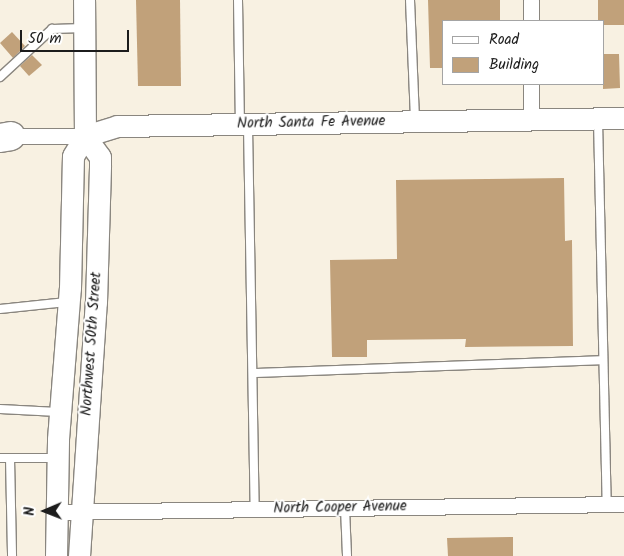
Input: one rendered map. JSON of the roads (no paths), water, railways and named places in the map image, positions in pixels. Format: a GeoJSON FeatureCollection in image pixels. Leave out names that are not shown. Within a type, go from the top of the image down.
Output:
{"type":"FeatureCollection","features":[{"type":"Feature","properties":{"kind":"main road","name":"Northwest 50th Street"},"geometry":{"type":"LineString","coordinates":[[56,556],[60,412],[69,302],[73,156],[85,136],[84,0]]}},
{"type":"Feature","properties":{"kind":"main road","name":"North Santa Fe Avenue"},"geometry":{"type":"LineString","coordinates":[[85,136],[117,126],[624,118]]}},
{"type":"Feature","properties":{"kind":"main road","name":"Northwest 50th Street"},"geometry":{"type":"LineString","coordinates":[[78,556],[96,302],[100,157],[85,136]]}},
{"type":"Feature","properties":{"kind":"street"},"geometry":{"type":"LineString","coordinates":[[531,0],[531,20]]}},
{"type":"Feature","properties":{"kind":"street"},"geometry":{"type":"LineString","coordinates":[[531,85],[531,119]]}},
{"type":"Feature","properties":{"kind":"street","name":"North Santa Fe Avenue"},"geometry":{"type":"LineString","coordinates":[[4,137],[85,136]]}},
{"type":"Feature","properties":{"kind":"street","name":"North Cooper Avenue"},"geometry":{"type":"LineString","coordinates":[[56,512],[624,504]]}},
{"type":"Feature","properties":{"kind":"lane"},"geometry":{"type":"LineString","coordinates":[[238,0],[253,373],[255,509]]}},
{"type":"Feature","properties":{"kind":"lane"},"geometry":{"type":"LineString","coordinates":[[410,0],[416,121]]}},
{"type":"Feature","properties":{"kind":"lane"},"geometry":{"type":"LineString","coordinates":[[0,77],[52,29],[84,28]]}},
{"type":"Feature","properties":{"kind":"lane"},"geometry":{"type":"LineString","coordinates":[[598,118],[607,504]]}},
{"type":"Feature","properties":{"kind":"lane"},"geometry":{"type":"LineString","coordinates":[[0,309],[50,302],[69,302]]}},
{"type":"Feature","properties":{"kind":"lane"},"geometry":{"type":"LineString","coordinates":[[253,373],[603,360]]}},
{"type":"Feature","properties":{"kind":"lane"},"geometry":{"type":"LineString","coordinates":[[0,410],[60,412]]}},
{"type":"Feature","properties":{"kind":"lane"},"geometry":{"type":"LineString","coordinates":[[0,458],[58,458]]}},
{"type":"Feature","properties":{"kind":"lane"},"geometry":{"type":"LineString","coordinates":[[10,458],[12,556]]}},
{"type":"Feature","properties":{"kind":"lane"},"geometry":{"type":"LineString","coordinates":[[345,508],[347,556]]}}]}
